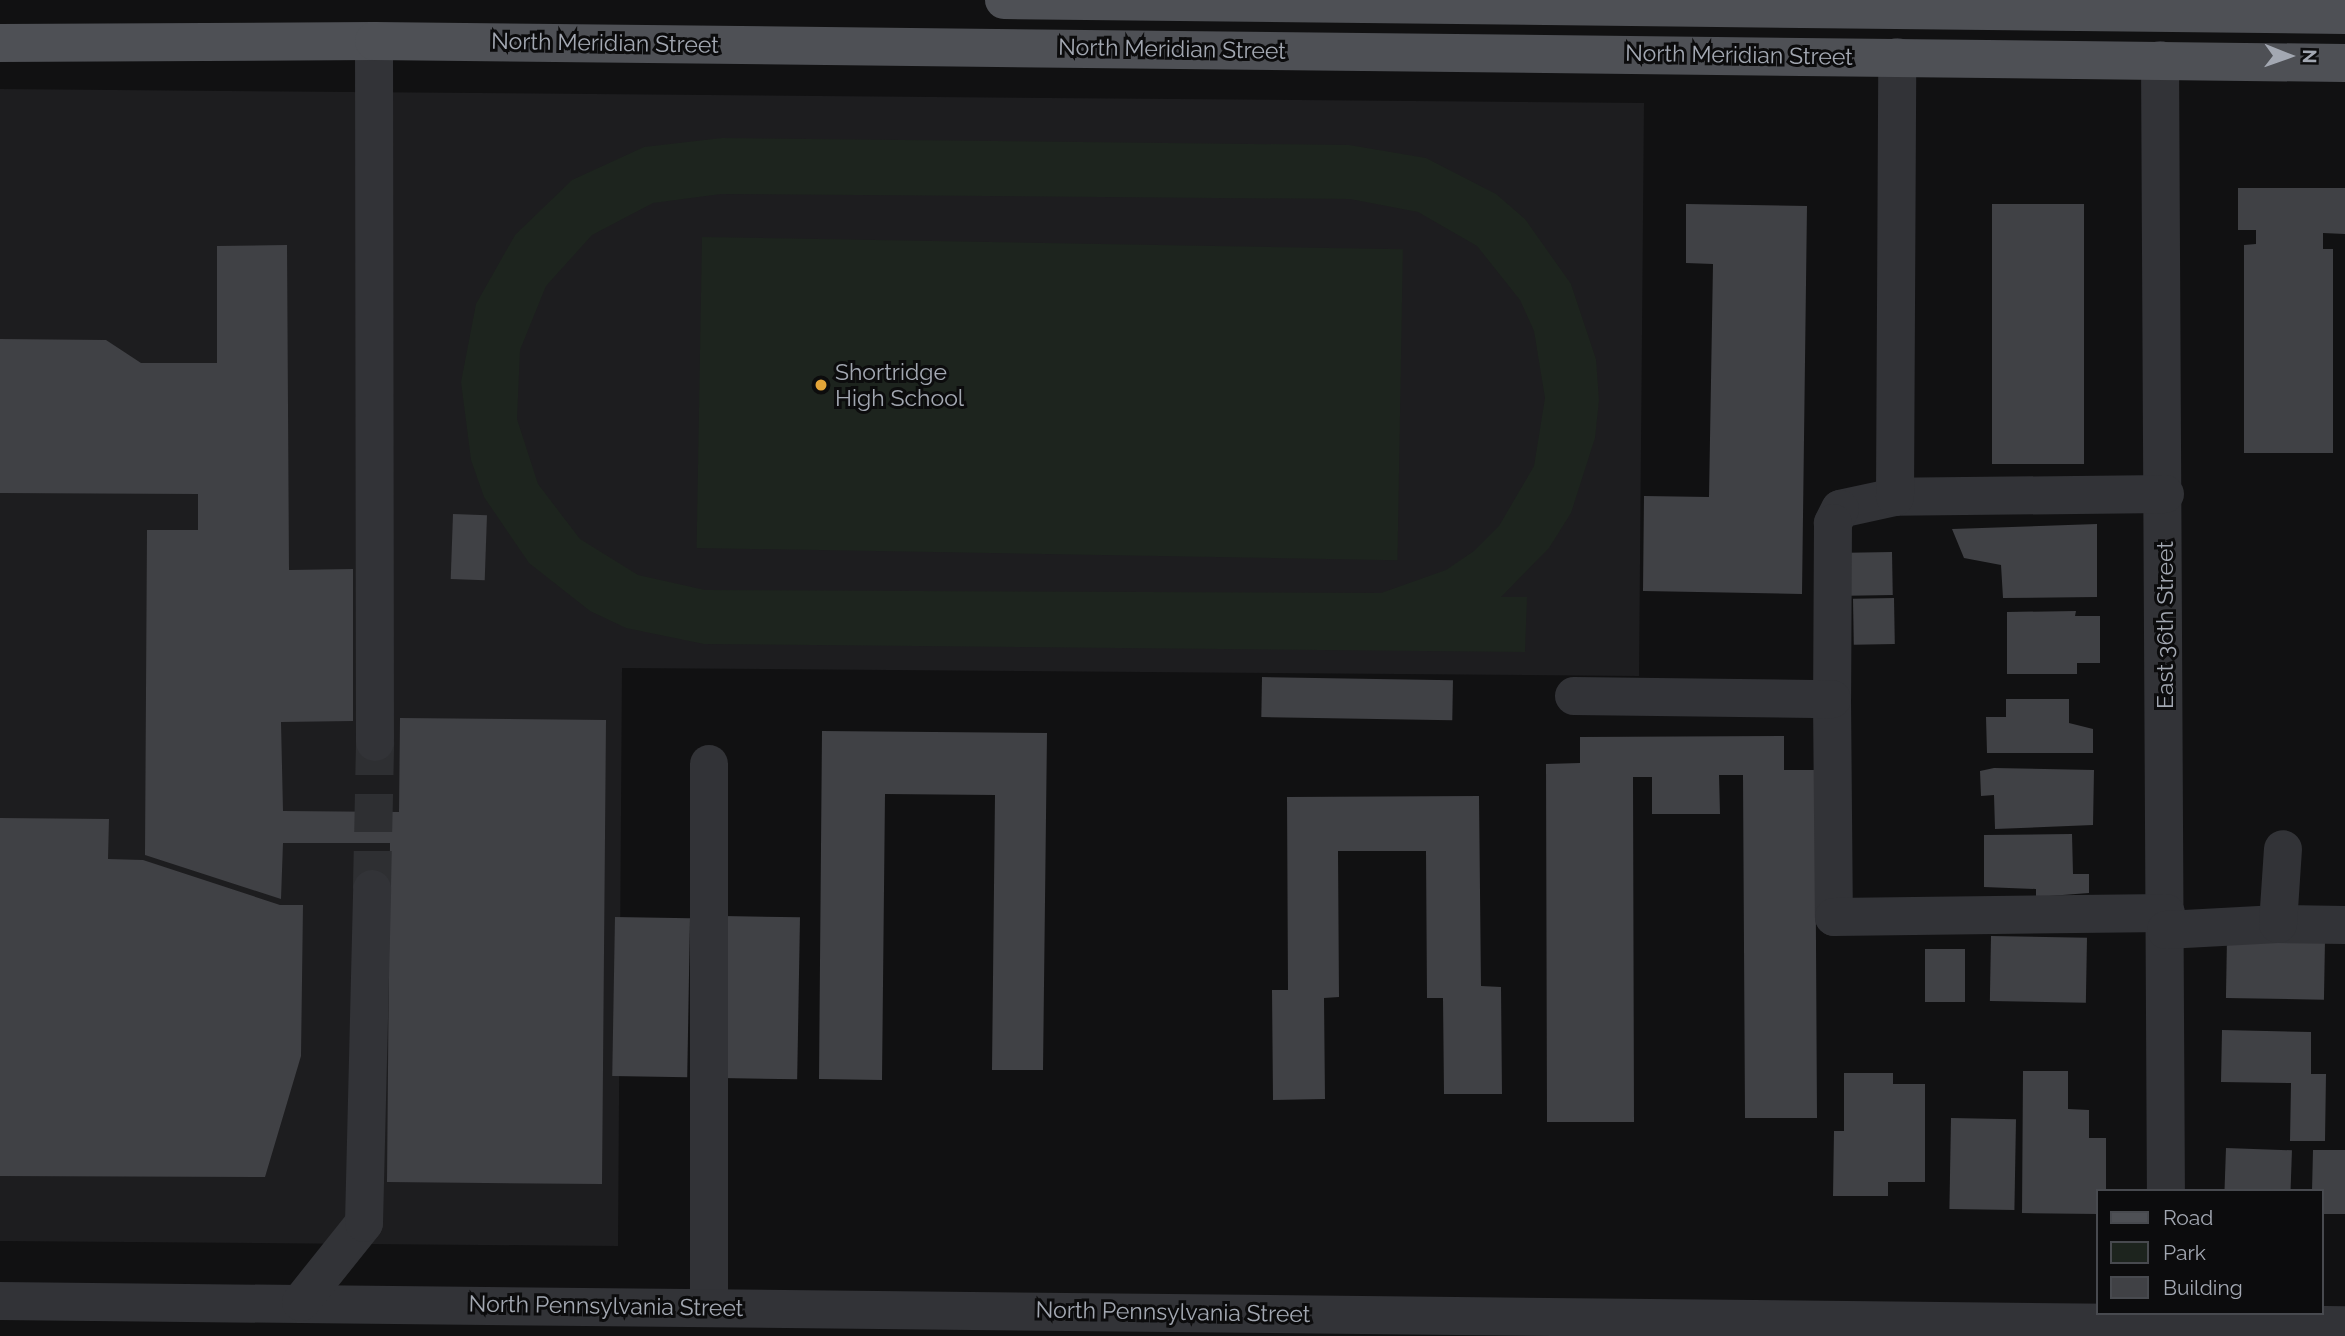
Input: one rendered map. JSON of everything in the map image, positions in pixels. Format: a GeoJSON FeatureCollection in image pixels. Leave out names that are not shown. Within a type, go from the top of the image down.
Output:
{"type":"FeatureCollection","features":[{"type":"Feature","properties":{"kind":"main road","name":"North Meridian Street"},"geometry":{"type":"LineString","coordinates":[[1004,0],[2146,6],[2323,10]]}},
{"type":"Feature","properties":{"kind":"main road","name":"North Meridian Street"},"geometry":{"type":"LineString","coordinates":[[0,43],[374,41],[2345,63]]}},
{"type":"Feature","properties":{"kind":"street"},"geometry":{"type":"LineString","coordinates":[[374,41],[375,742]]}},
{"type":"Feature","properties":{"kind":"street"},"geometry":{"type":"LineString","coordinates":[[1895,497],[1897,57]]}},
{"type":"Feature","properties":{"kind":"street","name":"East 36th Street"},"geometry":{"type":"LineString","coordinates":[[2160,60],[2165,494],[2166,1189]]}},
{"type":"Feature","properties":{"kind":"street"},"geometry":{"type":"LineString","coordinates":[[2165,494],[1895,497],[1840,509],[1833,523],[1834,917],[2345,925]]}},
{"type":"Feature","properties":{"kind":"street"},"geometry":{"type":"LineString","coordinates":[[1574,696],[1832,699]]}},
{"type":"Feature","properties":{"kind":"street"},"geometry":{"type":"LineString","coordinates":[[709,764],[709,1307]]}},
{"type":"Feature","properties":{"kind":"street"},"geometry":{"type":"LineString","coordinates":[[2278,924],[2283,849]]}},
{"type":"Feature","properties":{"kind":"street"},"geometry":{"type":"LineString","coordinates":[[301,1302],[364,1223],[372,888]]}},
{"type":"Feature","properties":{"kind":"street","name":"North Pennsylvania Street"},"geometry":{"type":"LineString","coordinates":[[0,1301],[709,1307],[1142,1324],[1949,1328],[2167,1318],[2345,1325]]}},
{"type":"Feature","properties":{"kind":"shaded area","name":"Shortridge High School"},"geometry":{"type":"Polygon","coordinates":[[[0,89],[1644,103],[1639,676],[622,668],[618,1246],[0,1241],[0,89]]]}},
{"type":"Feature","properties":{"kind":"green space"},"geometry":{"type":"Polygon","coordinates":[[[722,138],[1349,145],[1426,158],[1496,194],[1525,219],[1571,284],[1596,359],[1599,400],[1595,438],[1571,513],[1549,548],[1501,597],[1527,597],[1525,652],[704,644],[626,628],[590,611],[529,563],[484,497],[471,460],[461,382],[476,304],[515,235],[572,180],[644,147],[722,138]],[[721,194],[653,203],[592,235],[546,286],[520,350],[517,419],[538,484],[580,539],[638,575],[705,590],[1381,593],[1446,570],[1474,551],[1499,526],[1534,466],[1545,398],[1534,331],[1520,300],[1477,246],[1418,212],[1350,199],[721,194]]]}},
{"type":"Feature","properties":{"kind":"green space"},"geometry":{"type":"Polygon","coordinates":[[[702,237],[1403,249],[1397,560],[697,548],[702,237]]]}},
{"type":"Feature","properties":{"kind":"building"},"geometry":{"type":"Polygon","coordinates":[[[2238,188],[2345,188],[2345,234],[2323,233],[2323,249],[2333,249],[2333,453],[2244,453],[2244,245],[2256,244],[2256,230],[2238,230],[2238,188]]]}},
{"type":"Feature","properties":{"kind":"building"},"geometry":{"type":"Polygon","coordinates":[[[1686,204],[1807,206],[1802,594],[1643,591],[1644,496],[1709,497],[1713,264],[1686,263],[1686,204]]]}},
{"type":"Feature","properties":{"kind":"building"},"geometry":{"type":"Polygon","coordinates":[[[1992,204],[2084,204],[2084,464],[1992,464],[1992,204]]]}},
{"type":"Feature","properties":{"kind":"building"},"geometry":{"type":"Polygon","coordinates":[[[287,245],[289,570],[353,569],[353,721],[281,722],[283,811],[399,812],[400,718],[606,720],[602,1184],[387,1182],[390,843],[283,843],[281,899],[145,855],[147,530],[198,530],[198,494],[0,493],[0,339],[106,340],[141,363],[217,363],[217,246],[287,245]]]}},
{"type":"Feature","properties":{"kind":"building"},"geometry":{"type":"Polygon","coordinates":[[[453,514],[487,515],[485,580],[451,579],[453,514]]]}},
{"type":"Feature","properties":{"kind":"building"},"geometry":{"type":"Polygon","coordinates":[[[2097,524],[2097,597],[2003,598],[2001,565],[1964,558],[1952,529],[2097,524]]]}},
{"type":"Feature","properties":{"kind":"building"},"geometry":{"type":"Polygon","coordinates":[[[1892,552],[1893,595],[1849,596],[1848,553],[1892,552]]]}},
{"type":"Feature","properties":{"kind":"building"},"geometry":{"type":"Polygon","coordinates":[[[1894,598],[1895,644],[1854,645],[1853,599],[1894,598]]]}},
{"type":"Feature","properties":{"kind":"building"},"geometry":{"type":"Polygon","coordinates":[[[2076,611],[2075,616],[2100,616],[2100,663],[2077,663],[2077,674],[2007,674],[2007,612],[2076,611]]]}},
{"type":"Feature","properties":{"kind":"building"},"geometry":{"type":"Polygon","coordinates":[[[1262,677],[1453,680],[1452,720],[1261,717],[1262,677]]]}},
{"type":"Feature","properties":{"kind":"building"},"geometry":{"type":"Polygon","coordinates":[[[2006,699],[2069,699],[2069,723],[2093,729],[2093,753],[1987,753],[1986,717],[2006,717],[2006,699]]]}},
{"type":"Feature","properties":{"kind":"building"},"geometry":{"type":"Polygon","coordinates":[[[822,731],[1047,733],[1043,1070],[992,1070],[995,795],[885,794],[882,1080],[819,1079],[822,731]]]}},
{"type":"Feature","properties":{"kind":"building"},"geometry":{"type":"Polygon","coordinates":[[[1784,736],[1784,770],[1815,770],[1817,1118],[1745,1118],[1743,775],[1719,775],[1720,814],[1652,814],[1652,777],[1633,777],[1634,1122],[1547,1122],[1546,764],[1580,763],[1580,737],[1784,736]]]}},
{"type":"Feature","properties":{"kind":"building"},"geometry":{"type":"Polygon","coordinates":[[[1994,768],[2094,770],[2093,825],[1995,829],[1994,795],[1981,796],[1980,771],[1994,768]]]}},
{"type":"Feature","properties":{"kind":"building"},"geometry":{"type":"Polygon","coordinates":[[[1479,796],[1481,986],[1501,987],[1502,1094],[1444,1094],[1443,998],[1427,998],[1426,851],[1338,851],[1339,997],[1324,998],[1325,1099],[1273,1100],[1272,990],[1288,990],[1287,797],[1479,796]]]}},
{"type":"Feature","properties":{"kind":"building"},"geometry":{"type":"Polygon","coordinates":[[[0,818],[109,819],[108,859],[143,860],[280,905],[303,905],[301,1056],[265,1177],[0,1176],[0,818]]]}},
{"type":"Feature","properties":{"kind":"building"},"geometry":{"type":"Polygon","coordinates":[[[2072,834],[2073,874],[2089,874],[2089,893],[2036,897],[2036,889],[1984,887],[1984,835],[2072,834]]]}},
{"type":"Feature","properties":{"kind":"building"},"geometry":{"type":"Polygon","coordinates":[[[723,916],[800,917],[797,1079],[720,1078],[723,916]]]}},
{"type":"Feature","properties":{"kind":"building"},"geometry":{"type":"Polygon","coordinates":[[[615,917],[690,918],[687,1077],[612,1076],[615,917]]]}},
{"type":"Feature","properties":{"kind":"building"},"geometry":{"type":"Polygon","coordinates":[[[1991,936],[2087,938],[2086,1003],[1990,1001],[1991,936]]]}},
{"type":"Feature","properties":{"kind":"building"},"geometry":{"type":"Polygon","coordinates":[[[2227,938],[2325,940],[2324,1000],[2226,998],[2227,938]]]}},
{"type":"Feature","properties":{"kind":"building"},"geometry":{"type":"Polygon","coordinates":[[[1925,949],[1965,949],[1965,1002],[1925,1002],[1925,949]]]}},
{"type":"Feature","properties":{"kind":"building"},"geometry":{"type":"Polygon","coordinates":[[[2222,1030],[2311,1032],[2311,1074],[2326,1074],[2325,1141],[2290,1141],[2291,1083],[2221,1082],[2222,1030]]]}},
{"type":"Feature","properties":{"kind":"building"},"geometry":{"type":"Polygon","coordinates":[[[2023,1071],[2068,1071],[2068,1109],[2089,1110],[2089,1138],[2106,1138],[2106,1189],[2096,1189],[2096,1214],[2022,1213],[2023,1071]]]}},
{"type":"Feature","properties":{"kind":"building"},"geometry":{"type":"Polygon","coordinates":[[[1844,1073],[1893,1073],[1893,1084],[1925,1084],[1925,1182],[1888,1182],[1888,1196],[1833,1196],[1834,1131],[1844,1131],[1844,1073]]]}},
{"type":"Feature","properties":{"kind":"building"},"geometry":{"type":"Polygon","coordinates":[[[1951,1118],[2016,1119],[2014,1210],[1949,1209],[1951,1118]]]}},
{"type":"Feature","properties":{"kind":"building"},"geometry":{"type":"Polygon","coordinates":[[[2226,1148],[2292,1150],[2291,1189],[2225,1189],[2226,1148]]]}},
{"type":"Feature","properties":{"kind":"building"},"geometry":{"type":"Polygon","coordinates":[[[2313,1150],[2345,1150],[2345,1214],[2324,1214],[2324,1189],[2312,1189],[2313,1150]]]}},
{"type":"Feature","properties":{"kind":"tunnel"},"geometry":{"type":"LineString","coordinates":[[372,889],[375,742]]}},
{"type":"Feature","properties":{"kind":"place","name":"Shortridge High School"},"geometry":{"type":"Point","coordinates":[821,385]}}]}
